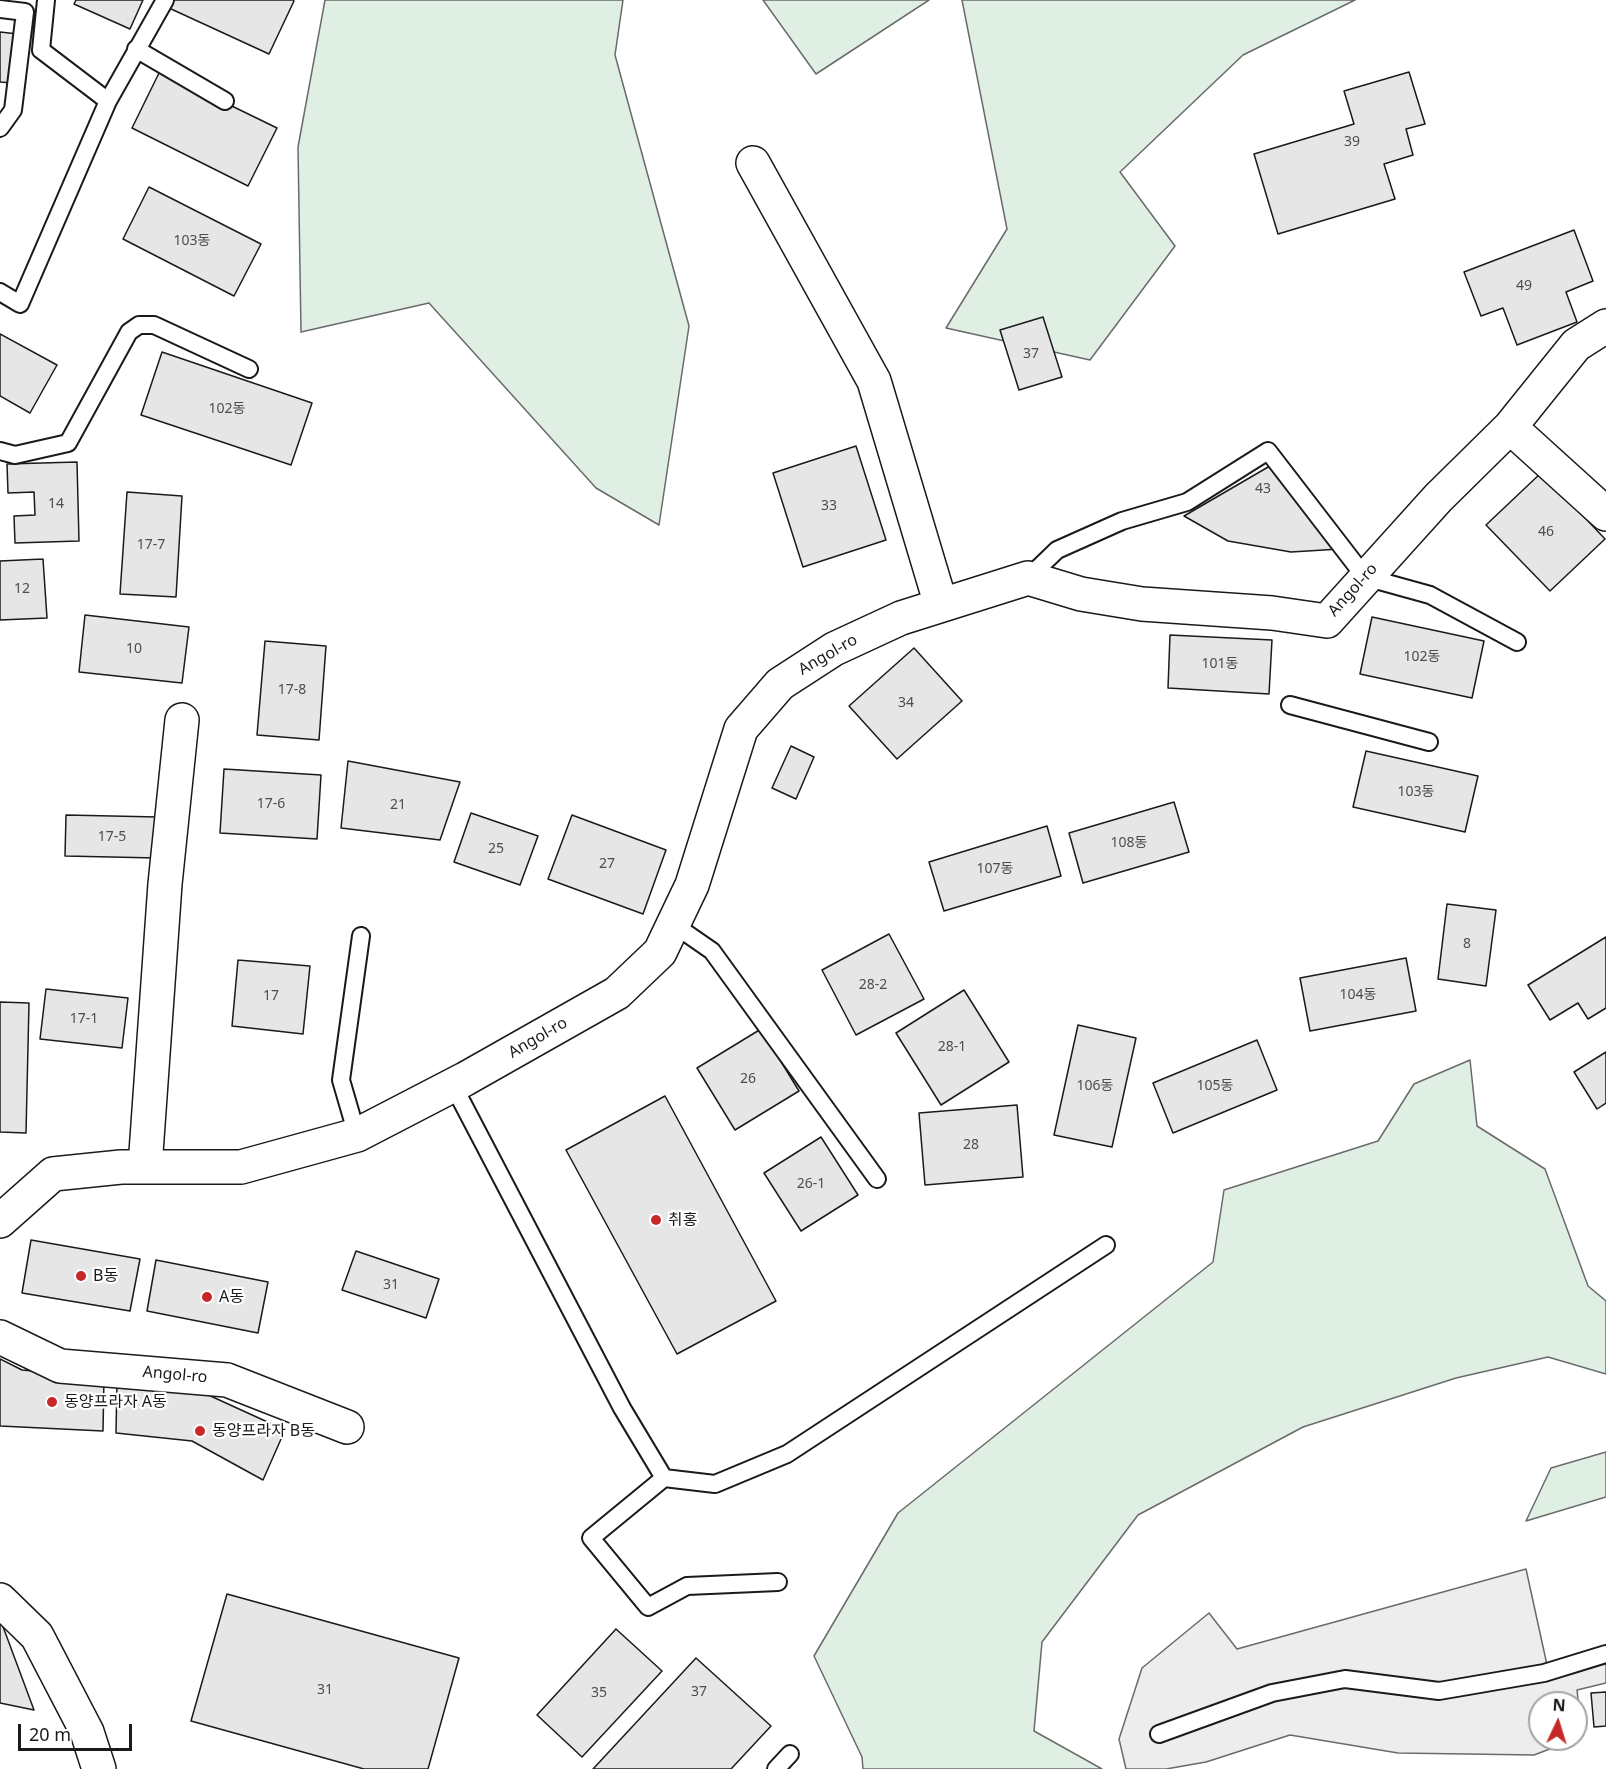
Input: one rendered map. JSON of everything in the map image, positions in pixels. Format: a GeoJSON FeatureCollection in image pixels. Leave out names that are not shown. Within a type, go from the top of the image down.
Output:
{"type":"FeatureCollection","features":[{"type":"Feature","properties":{"kind":"street"},"geometry":{"type":"LineString","coordinates":[[753,163],[874,381],[941,605]]}},
{"type":"Feature","properties":{"kind":"street","name":"Angol-ro"},"geometry":{"type":"LineString","coordinates":[[0,1221],[53,1174],[145,1167],[241,1167],[357,1135],[453,1085],[617,993],[660,952],[692,885],[741,729],[780,684],[834,649],[901,618],[1028,578],[1081,594],[1142,604],[1272,613],[1327,621],[1438,498],[1510,427],[1576,345],[1606,326]]}},
{"type":"Feature","properties":{"kind":"street"},"geometry":{"type":"LineString","coordinates":[[1510,427],[1606,514]]}},
{"type":"Feature","properties":{"kind":"street"},"geometry":{"type":"LineString","coordinates":[[145,1167],[165,884],[182,720]]}},
{"type":"Feature","properties":{"kind":"street","name":"Angol-ro"},"geometry":{"type":"LineString","coordinates":[[0,1337],[60,1366],[227,1380],[347,1428]]}},
{"type":"Feature","properties":{"kind":"street"},"geometry":{"type":"LineString","coordinates":[[0,1600],[37,1636],[87,1732],[99,1769]]}},
{"type":"Feature","properties":{"kind":"lane"},"geometry":{"type":"LineString","coordinates":[[46,0],[41,50],[108,101]]}},
{"type":"Feature","properties":{"kind":"lane"},"geometry":{"type":"LineString","coordinates":[[0,292],[20,304],[108,101],[165,0]]}},
{"type":"Feature","properties":{"kind":"lane"},"geometry":{"type":"LineString","coordinates":[[0,9],[25,12],[13,110],[0,128]]}},
{"type":"Feature","properties":{"kind":"lane"},"geometry":{"type":"LineString","coordinates":[[136,49],[225,101]]}},
{"type":"Feature","properties":{"kind":"lane"},"geometry":{"type":"LineString","coordinates":[[0,451],[15,455],[68,443],[129,332],[139,325],[154,325],[249,369]]}},
{"type":"Feature","properties":{"kind":"lane"},"geometry":{"type":"LineString","coordinates":[[1028,578],[1057,550],[1122,521],[1187,502],[1268,451],[1365,577],[1430,595],[1517,642]]}},
{"type":"Feature","properties":{"kind":"lane"},"geometry":{"type":"LineString","coordinates":[[1290,705],[1430,742]]}},
{"type":"Feature","properties":{"kind":"lane"},"geometry":{"type":"LineString","coordinates":[[673,924],[712,951],[877,1179]]}},
{"type":"Feature","properties":{"kind":"lane"},"geometry":{"type":"LineString","coordinates":[[357,1135],[341,1080],[361,936]]}},
{"type":"Feature","properties":{"kind":"lane"},"geometry":{"type":"LineString","coordinates":[[453,1085],[622,1408],[664,1478]]}},
{"type":"Feature","properties":{"kind":"lane"},"geometry":{"type":"LineString","coordinates":[[778,1582],[687,1586],[648,1607],[591,1538],[664,1478],[715,1484],[787,1454],[1106,1245]]}},
{"type":"Feature","properties":{"kind":"lane"},"geometry":{"type":"LineString","coordinates":[[1159,1734],[1272,1693],[1345,1679],[1439,1691],[1544,1672],[1606,1654]]}},
{"type":"Feature","properties":{"kind":"lane"},"geometry":{"type":"LineString","coordinates":[[776,1769],[790,1754]]}},
{"type":"Feature","properties":{"kind":"green space"},"geometry":{"type":"Polygon","coordinates":[[[325,0],[623,0],[615,55],[689,326],[659,525],[596,488],[429,303],[301,332],[298,147],[325,0]]]}},
{"type":"Feature","properties":{"kind":"green space"},"geometry":{"type":"Polygon","coordinates":[[[763,0],[929,0],[816,74],[763,0]]]}},
{"type":"Feature","properties":{"kind":"green space"},"geometry":{"type":"Polygon","coordinates":[[[962,0],[1355,0],[1243,55],[1120,172],[1175,246],[1090,360],[946,328],[1007,229],[962,0]]]}},
{"type":"Feature","properties":{"kind":"green space"},"geometry":{"type":"Polygon","coordinates":[[[1470,1060],[1477,1126],[1545,1169],[1588,1286],[1606,1301],[1606,1374],[1548,1357],[1456,1378],[1303,1427],[1138,1515],[1042,1642],[1034,1731],[1102,1769],[863,1769],[862,1757],[814,1656],[898,1513],[1213,1262],[1224,1190],[1378,1141],[1414,1084],[1470,1060]]]}},
{"type":"Feature","properties":{"kind":"green space"},"geometry":{"type":"Polygon","coordinates":[[[1606,1452],[1606,1497],[1526,1521],[1551,1468],[1606,1452]]]}},
{"type":"Feature","properties":{"kind":"shaded area"},"geometry":{"type":"Polygon","coordinates":[[[1526,1569],[1549,1674],[1606,1654],[1606,1683],[1577,1691],[1528,1691],[1528,1751],[1544,1751],[1534,1755],[1398,1753],[1290,1735],[1206,1762],[1166,1769],[1126,1769],[1119,1739],[1142,1668],[1209,1613],[1237,1649],[1526,1569]]]}},
{"type":"Feature","properties":{"kind":"building"},"geometry":{"type":"Polygon","coordinates":[[[76,0],[143,0],[130,29],[74,4],[76,0]]]}},
{"type":"Feature","properties":{"kind":"building"},"geometry":{"type":"Polygon","coordinates":[[[172,0],[294,1],[269,54],[169,8],[172,0]]]}},
{"type":"Feature","properties":{"kind":"building"},"geometry":{"type":"Polygon","coordinates":[[[0,32],[18,34],[12,83],[0,82],[0,32]]]}},
{"type":"Feature","properties":{"kind":"building"},"geometry":{"type":"Polygon","coordinates":[[[160,71],[277,128],[248,186],[132,128],[160,71]]]}},
{"type":"Feature","properties":{"kind":"building"},"geometry":{"type":"Polygon","coordinates":[[[1409,72],[1425,124],[1406,129],[1413,155],[1384,164],[1395,199],[1278,234],[1254,154],[1354,124],[1344,91],[1409,72]]]}},
{"type":"Feature","properties":{"kind":"building"},"geometry":{"type":"Polygon","coordinates":[[[149,187],[261,244],[234,296],[123,239],[149,187]]]}},
{"type":"Feature","properties":{"kind":"building"},"geometry":{"type":"Polygon","coordinates":[[[1574,230],[1593,281],[1566,292],[1577,322],[1517,345],[1503,308],[1481,316],[1464,272],[1574,230]]]}},
{"type":"Feature","properties":{"kind":"building"},"geometry":{"type":"Polygon","coordinates":[[[1043,317],[1062,377],[1019,390],[1000,330],[1043,317]]]}},
{"type":"Feature","properties":{"kind":"building"},"geometry":{"type":"Polygon","coordinates":[[[0,334],[57,365],[30,413],[0,396],[0,334]]]}},
{"type":"Feature","properties":{"kind":"building"},"geometry":{"type":"Polygon","coordinates":[[[162,352],[312,403],[291,465],[141,415],[162,352]]]}},
{"type":"Feature","properties":{"kind":"building"},"geometry":{"type":"Polygon","coordinates":[[[856,446],[886,540],[803,567],[773,473],[856,446]]]}},
{"type":"Feature","properties":{"kind":"building"},"geometry":{"type":"Polygon","coordinates":[[[77,462],[79,541],[15,543],[14,516],[35,515],[34,492],[8,493],[7,464],[77,462]]]}},
{"type":"Feature","properties":{"kind":"building"},"geometry":{"type":"Polygon","coordinates":[[[1275,463],[1340,549],[1291,552],[1228,541],[1184,516],[1275,463]]]}},
{"type":"Feature","properties":{"kind":"building"},"geometry":{"type":"Polygon","coordinates":[[[1542,472],[1605,539],[1550,591],[1486,525],[1542,472]]]}},
{"type":"Feature","properties":{"kind":"building"},"geometry":{"type":"Polygon","coordinates":[[[127,492],[182,496],[176,597],[120,594],[127,492]]]}},
{"type":"Feature","properties":{"kind":"building"},"geometry":{"type":"Polygon","coordinates":[[[43,559],[47,618],[0,620],[0,561],[43,559]]]}},
{"type":"Feature","properties":{"kind":"building"},"geometry":{"type":"Polygon","coordinates":[[[85,615],[189,627],[182,683],[79,672],[85,615]]]}},
{"type":"Feature","properties":{"kind":"building"},"geometry":{"type":"Polygon","coordinates":[[[1372,617],[1484,641],[1472,698],[1360,674],[1372,617]]]}},
{"type":"Feature","properties":{"kind":"building"},"geometry":{"type":"Polygon","coordinates":[[[1170,635],[1272,640],[1269,694],[1168,688],[1170,635]]]}},
{"type":"Feature","properties":{"kind":"building"},"geometry":{"type":"Polygon","coordinates":[[[265,641],[326,646],[319,740],[257,735],[265,641]]]}},
{"type":"Feature","properties":{"kind":"building"},"geometry":{"type":"Polygon","coordinates":[[[914,648],[962,701],[897,759],[849,706],[914,648]]]}},
{"type":"Feature","properties":{"kind":"building"},"geometry":{"type":"Polygon","coordinates":[[[791,746],[814,757],[796,799],[772,788],[791,746]]]}},
{"type":"Feature","properties":{"kind":"building"},"geometry":{"type":"Polygon","coordinates":[[[1366,751],[1478,776],[1465,832],[1353,807],[1366,751]]]}},
{"type":"Feature","properties":{"kind":"building"},"geometry":{"type":"Polygon","coordinates":[[[348,761],[460,782],[440,840],[341,828],[348,761]]]}},
{"type":"Feature","properties":{"kind":"building"},"geometry":{"type":"Polygon","coordinates":[[[224,769],[321,775],[317,839],[220,833],[224,769]]]}},
{"type":"Feature","properties":{"kind":"building"},"geometry":{"type":"Polygon","coordinates":[[[1174,802],[1189,852],[1083,883],[1069,833],[1174,802]]]}},
{"type":"Feature","properties":{"kind":"building"},"geometry":{"type":"Polygon","coordinates":[[[471,813],[538,836],[520,885],[454,862],[471,813]]]}},
{"type":"Feature","properties":{"kind":"building"},"geometry":{"type":"Polygon","coordinates":[[[66,815],[158,817],[157,858],[65,856],[66,815]]]}},
{"type":"Feature","properties":{"kind":"building"},"geometry":{"type":"Polygon","coordinates":[[[572,815],[666,850],[643,914],[548,879],[572,815]]]}},
{"type":"Feature","properties":{"kind":"building"},"geometry":{"type":"Polygon","coordinates":[[[1047,826],[1061,876],[944,911],[929,862],[1047,826]]]}},
{"type":"Feature","properties":{"kind":"building"},"geometry":{"type":"Polygon","coordinates":[[[1447,904],[1496,910],[1486,986],[1438,979],[1447,904]]]}},
{"type":"Feature","properties":{"kind":"building"},"geometry":{"type":"Polygon","coordinates":[[[889,934],[924,999],[856,1035],[822,970],[889,934]]]}},
{"type":"Feature","properties":{"kind":"building"},"geometry":{"type":"Polygon","coordinates":[[[1606,937],[1606,1008],[1588,1019],[1578,1003],[1550,1020],[1528,985],[1606,937]]]}},
{"type":"Feature","properties":{"kind":"building"},"geometry":{"type":"Polygon","coordinates":[[[1406,958],[1416,1011],[1310,1031],[1300,978],[1406,958]]]}},
{"type":"Feature","properties":{"kind":"building"},"geometry":{"type":"Polygon","coordinates":[[[238,960],[310,966],[303,1034],[232,1026],[238,960]]]}},
{"type":"Feature","properties":{"kind":"building"},"geometry":{"type":"Polygon","coordinates":[[[46,989],[128,998],[122,1048],[40,1039],[46,989]]]}},
{"type":"Feature","properties":{"kind":"building"},"geometry":{"type":"Polygon","coordinates":[[[964,990],[1009,1062],[941,1105],[896,1033],[964,990]]]}},
{"type":"Feature","properties":{"kind":"building"},"geometry":{"type":"Polygon","coordinates":[[[0,1002],[29,1003],[26,1133],[0,1132],[0,1002]]]}},
{"type":"Feature","properties":{"kind":"building"},"geometry":{"type":"Polygon","coordinates":[[[1078,1025],[1136,1038],[1112,1147],[1054,1135],[1078,1025]]]}},
{"type":"Feature","properties":{"kind":"building"},"geometry":{"type":"Polygon","coordinates":[[[761,1029],[799,1091],[735,1130],[697,1068],[761,1029]]]}},
{"type":"Feature","properties":{"kind":"building"},"geometry":{"type":"Polygon","coordinates":[[[1257,1040],[1277,1090],[1173,1133],[1153,1083],[1257,1040]]]}},
{"type":"Feature","properties":{"kind":"building"},"geometry":{"type":"Polygon","coordinates":[[[1606,1052],[1606,1103],[1597,1109],[1574,1072],[1606,1052]]]}},
{"type":"Feature","properties":{"kind":"building"},"geometry":{"type":"Polygon","coordinates":[[[665,1096],[776,1301],[677,1354],[566,1150],[665,1096]]]}},
{"type":"Feature","properties":{"kind":"building"},"geometry":{"type":"Polygon","coordinates":[[[1017,1105],[1023,1177],[925,1185],[919,1113],[1017,1105]]]}},
{"type":"Feature","properties":{"kind":"building"},"geometry":{"type":"Polygon","coordinates":[[[821,1137],[858,1195],[801,1231],[764,1173],[821,1137]]]}},
{"type":"Feature","properties":{"kind":"building","name":"B동"},"geometry":{"type":"Polygon","coordinates":[[[31,1240],[140,1259],[130,1311],[22,1293],[31,1240]]]}},
{"type":"Feature","properties":{"kind":"building"},"geometry":{"type":"Polygon","coordinates":[[[356,1251],[439,1279],[426,1318],[342,1290],[356,1251]]]}},
{"type":"Feature","properties":{"kind":"building","name":"A동"},"geometry":{"type":"Polygon","coordinates":[[[156,1260],[268,1282],[258,1333],[147,1311],[156,1260]]]}},
{"type":"Feature","properties":{"kind":"building","name":"동양프라자 A동"},"geometry":{"type":"Polygon","coordinates":[[[0,1359],[22,1370],[104,1377],[103,1431],[0,1426],[0,1359]]]}},
{"type":"Feature","properties":{"kind":"building","name":"동양프라자 B동"},"geometry":{"type":"Polygon","coordinates":[[[117,1380],[204,1393],[285,1430],[263,1480],[192,1441],[116,1433],[117,1380]]]}},
{"type":"Feature","properties":{"kind":"building"},"geometry":{"type":"Polygon","coordinates":[[[227,1594],[459,1658],[428,1769],[364,1769],[191,1721],[227,1594]]]}},
{"type":"Feature","properties":{"kind":"building"},"geometry":{"type":"Polygon","coordinates":[[[0,1620],[2,1624],[34,1710],[0,1703],[0,1620]]]}},
{"type":"Feature","properties":{"kind":"building"},"geometry":{"type":"Polygon","coordinates":[[[616,1629],[662,1671],[582,1757],[537,1715],[616,1629]]]}},
{"type":"Feature","properties":{"kind":"building"},"geometry":{"type":"Polygon","coordinates":[[[696,1658],[771,1726],[731,1769],[593,1769],[696,1658]]]}},
{"type":"Feature","properties":{"kind":"building"},"geometry":{"type":"Polygon","coordinates":[[[1606,1692],[1606,1726],[1594,1727],[1591,1693],[1606,1692]]]}},
{"type":"Feature","properties":{"kind":"place","name":"취홍"},"geometry":{"type":"Point","coordinates":[656,1220]}},
{"type":"Feature","properties":{"kind":"place","name":"B동"},"geometry":{"type":"Point","coordinates":[81,1276]}},
{"type":"Feature","properties":{"kind":"place","name":"A동"},"geometry":{"type":"Point","coordinates":[207,1297]}},
{"type":"Feature","properties":{"kind":"place","name":"동양프라자 A동"},"geometry":{"type":"Point","coordinates":[52,1402]}},
{"type":"Feature","properties":{"kind":"place","name":"동양프라자 B동"},"geometry":{"type":"Point","coordinates":[200,1431]}}]}
